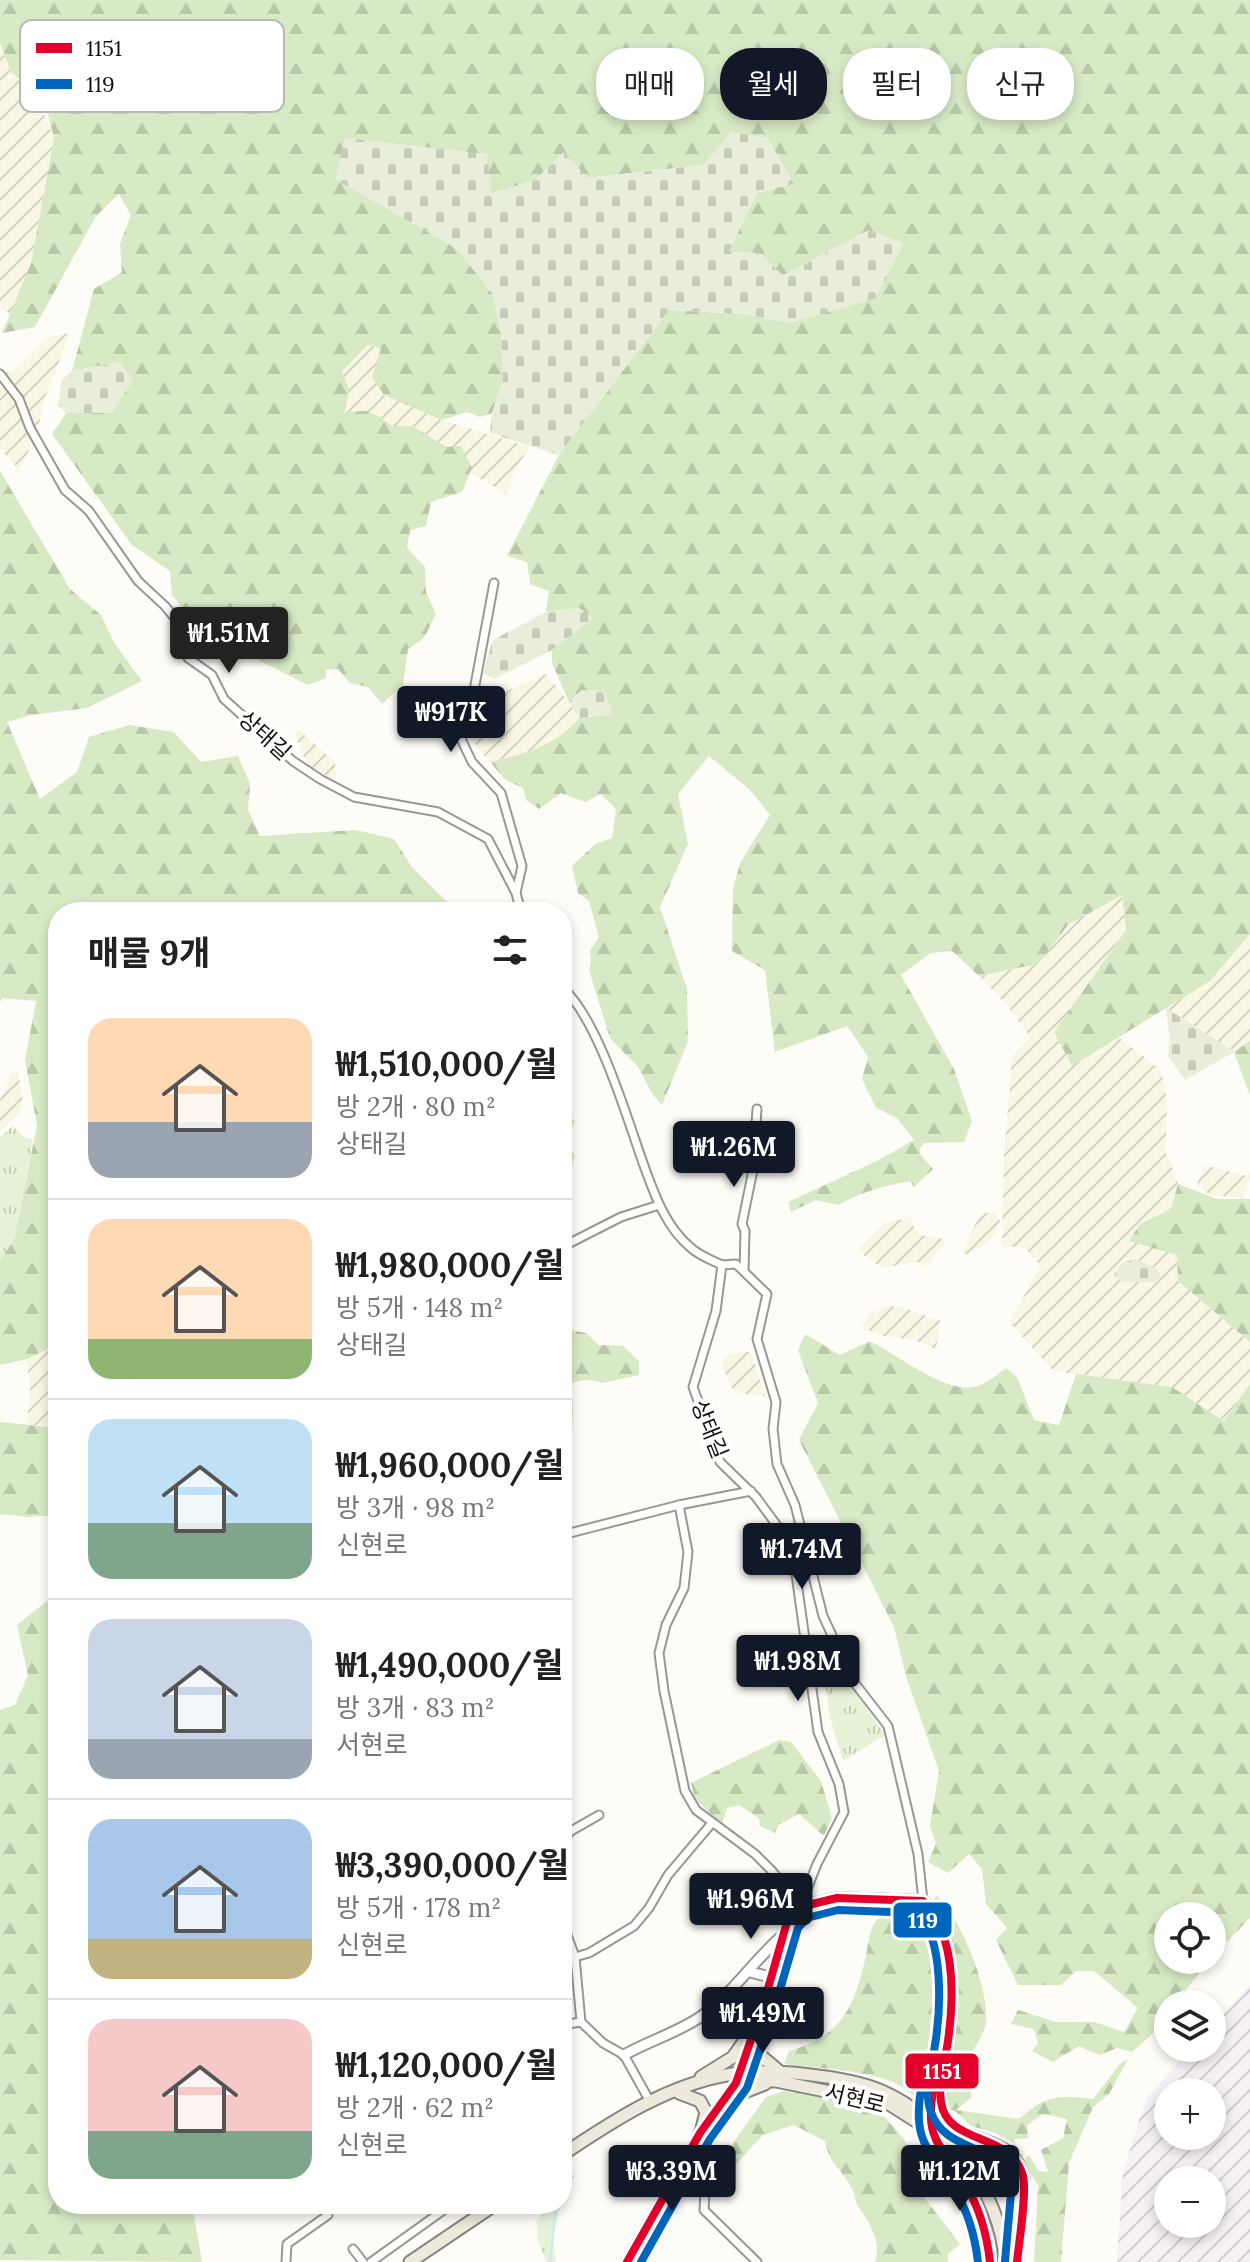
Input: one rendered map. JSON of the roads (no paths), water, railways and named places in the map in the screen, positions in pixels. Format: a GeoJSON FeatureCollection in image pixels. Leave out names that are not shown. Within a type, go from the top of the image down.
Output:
{"type":"FeatureCollection","features":[{"type":"Feature","properties":{"kind":"main road"},"geometry":{"type":"LineString","coordinates":[[627,2262],[700,2133],[738,2077],[787,1922],[800,1907],[837,1898],[923,1901],[941,1925],[950,1991],[949,2037],[941,2105],[954,2126],[1002,2146],[1014,2156],[1022,2169],[1024,2180],[1017,2262]]}},
{"type":"Feature","properties":{"kind":"main road"},"geometry":{"type":"LineString","coordinates":[[946,1958],[941,2039],[928,2117],[932,2138],[966,2185],[983,2221],[990,2262]]}},
{"type":"Feature","properties":{"kind":"main road"},"geometry":{"type":"LineString","coordinates":[[700,2133],[742,2093],[777,2076],[760,2055],[754,2027]]}},
{"type":"Feature","properties":{"kind":"main road"},"geometry":{"type":"LineString","coordinates":[[572,2151],[725,2063],[740,2049],[754,2027]]}},
{"type":"Feature","properties":{"kind":"main road","name":"서현로"},"geometry":{"type":"LineString","coordinates":[[777,2076],[889,2104],[922,2125],[958,2163],[979,2195],[993,2232],[998,2262]]}},
{"type":"Feature","properties":{"kind":"main road","name":"서현로"},"geometry":{"type":"LineString","coordinates":[[675,2091],[738,2077],[777,2076],[865,2085],[895,2097],[920,2113],[951,2143],[978,2180],[1000,2230],[1005,2262]]}},
{"type":"Feature","properties":{"kind":"main road"},"geometry":{"type":"LineString","coordinates":[[610,2123],[675,2091]]}},
{"type":"Feature","properties":{"kind":"main road"},"geometry":{"type":"LineString","coordinates":[[572,2150],[648,2098],[675,2091],[700,2101],[706,2112],[700,2133]]}},
{"type":"Feature","properties":{"kind":"main road"},"geometry":{"type":"LineString","coordinates":[[403,2262],[474,2214]]}},
{"type":"Feature","properties":{"kind":"main road"},"geometry":{"type":"LineString","coordinates":[[410,2262],[481,2214]]}},
{"type":"Feature","properties":{"kind":"street","name":"상태길"},"geometry":{"type":"LineString","coordinates":[[0,374],[19,399],[30,428],[65,490],[89,511],[138,581],[165,606],[187,633],[188,658],[212,675],[224,699],[293,761],[354,797],[438,812],[488,839],[518,902]]}},
{"type":"Feature","properties":{"kind":"street","name":"상태길"},"geometry":{"type":"LineString","coordinates":[[494,583],[472,701],[460,728],[462,741],[472,762],[501,793],[522,866],[516,893]]}},
{"type":"Feature","properties":{"kind":"street"},"geometry":{"type":"LineString","coordinates":[[572,996],[594,1034],[659,1205],[676,1232],[691,1249],[722,1265],[736,1264],[767,1294],[757,1339],[776,1402],[773,1429],[777,1464],[795,1505],[823,1616],[837,1646],[836,1659],[888,1726],[918,1854],[923,1901]]}},
{"type":"Feature","properties":{"kind":"street"},"geometry":{"type":"LineString","coordinates":[[744,1271],[745,1231],[742,1224],[753,1170],[757,1109]]}},
{"type":"Feature","properties":{"kind":"street"},"geometry":{"type":"LineString","coordinates":[[572,1242],[621,1217],[659,1205]]}},
{"type":"Feature","properties":{"kind":"street","name":"상태길"},"geometry":{"type":"LineString","coordinates":[[722,1265],[716,1311],[693,1387],[720,1462],[751,1491],[792,1546],[818,1732],[839,1784],[844,1812],[817,1864],[800,1907]]}},
{"type":"Feature","properties":{"kind":"street"},"geometry":{"type":"LineString","coordinates":[[572,1532],[679,1505],[751,1491]]}},
{"type":"Feature","properties":{"kind":"street"},"geometry":{"type":"LineString","coordinates":[[679,1505],[688,1552],[684,1588],[666,1625],[659,1653],[685,1791],[696,1810],[764,1862],[800,1907]]}},
{"type":"Feature","properties":{"kind":"street"},"geometry":{"type":"LineString","coordinates":[[785,1537],[801,1533]]}},
{"type":"Feature","properties":{"kind":"street"},"geometry":{"type":"LineString","coordinates":[[572,1830],[599,1815]]}},
{"type":"Feature","properties":{"kind":"street"},"geometry":{"type":"LineString","coordinates":[[575,1957],[589,1953],[634,1926],[649,1908],[668,1875],[712,1823]]}},
{"type":"Feature","properties":{"kind":"street"},"geometry":{"type":"LineString","coordinates":[[624,2055],[700,2017],[750,1972],[761,1955],[783,1935]]}},
{"type":"Feature","properties":{"kind":"street"},"geometry":{"type":"LineString","coordinates":[[572,1949],[581,2022],[603,2043],[624,2055],[648,2098]]}},
{"type":"Feature","properties":{"kind":"street"},"geometry":{"type":"LineString","coordinates":[[750,1972],[770,1977]]}},
{"type":"Feature","properties":{"kind":"street"},"geometry":{"type":"LineString","coordinates":[[572,2023],[581,2022]]}},
{"type":"Feature","properties":{"kind":"street"},"geometry":{"type":"LineString","coordinates":[[691,2149],[707,2160],[704,2210],[757,2262]]}},
{"type":"Feature","properties":{"kind":"street"},"geometry":{"type":"LineString","coordinates":[[371,2262],[438,2214]]}},
{"type":"Feature","properties":{"kind":"street"},"geometry":{"type":"LineString","coordinates":[[286,2262],[287,2244],[328,2215]]}},
{"type":"Feature","properties":{"kind":"street"},"geometry":{"type":"LineString","coordinates":[[353,2249],[363,2262]]}},
{"type":"Feature","properties":{"kind":"waterway"},"geometry":{"type":"LineString","coordinates":[[550,2262],[555,2214]]}}]}
